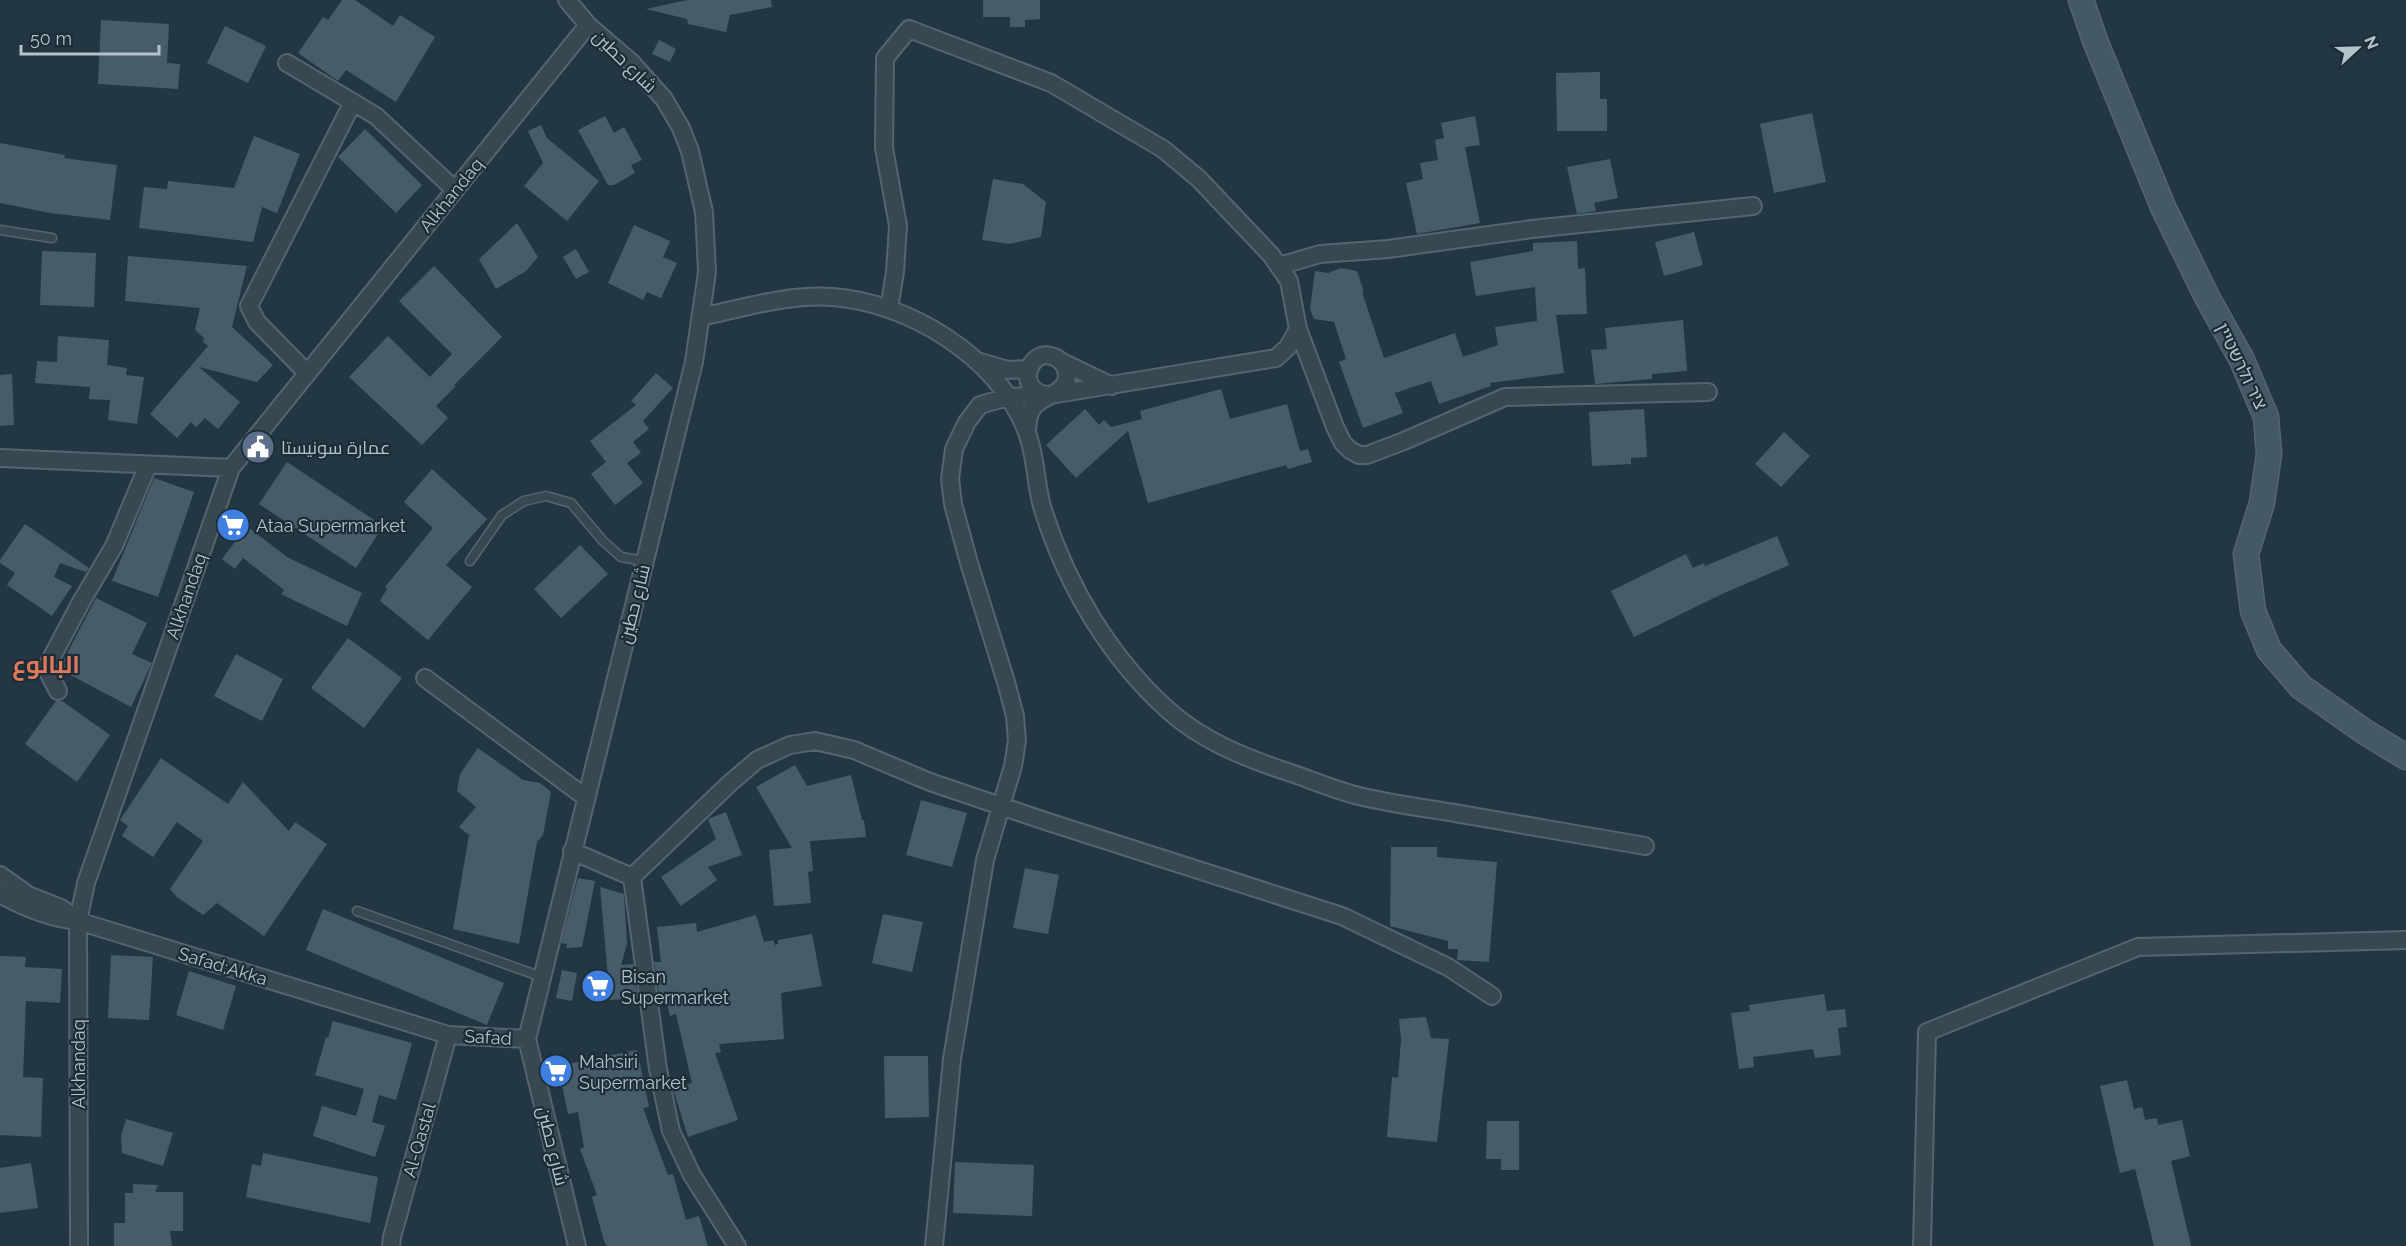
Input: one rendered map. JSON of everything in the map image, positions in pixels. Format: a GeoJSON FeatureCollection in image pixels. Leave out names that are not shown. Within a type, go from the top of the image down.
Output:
{"type":"FeatureCollection","features":[{"type":"Feature","properties":{"kind":"main road","name":"ציר ולרשטיין"},"geometry":{"type":"LineString","coordinates":[[2081,0],[2096,43],[2163,207],[2207,297],[2242,360],[2266,417],[2269,454],[2262,503],[2246,554],[2253,611],[2269,650],[2301,687],[2365,732],[2406,757]]}},
{"type":"Feature","properties":{"kind":"street","name":"شارع حطين"},"geometry":{"type":"LineString","coordinates":[[567,0],[588,25],[631,62],[664,99],[687,144],[704,212],[707,272],[694,363],[527,1039],[577,1246]]}},
{"type":"Feature","properties":{"kind":"street","name":"Alkhandaq"},"geometry":{"type":"LineString","coordinates":[[79,1246],[78,921],[86,883],[231,468],[588,25]]}},
{"type":"Feature","properties":{"kind":"street"},"geometry":{"type":"LineString","coordinates":[[889,309],[895,272],[898,226],[884,148],[885,58],[909,29],[1051,83],[1163,149],[1199,179],[1271,255],[1289,281],[1298,329],[1319,383],[1344,443],[1359,455],[1366,455],[1404,441],[1505,398],[1708,392]]}},
{"type":"Feature","properties":{"kind":"street"},"geometry":{"type":"LineString","coordinates":[[287,63],[376,116],[455,190]]}},
{"type":"Feature","properties":{"kind":"street"},"geometry":{"type":"LineString","coordinates":[[307,374],[257,322],[249,306],[353,102]]}},
{"type":"Feature","properties":{"kind":"street"},"geometry":{"type":"LineString","coordinates":[[1279,266],[1320,254],[1388,249],[1532,229],[1753,206]]}},
{"type":"Feature","properties":{"kind":"street"},"geometry":{"type":"LineString","coordinates":[[701,316],[787,300],[830,297],[874,303],[912,318],[949,339],[975,360],[1008,397],[1027,431]]}},
{"type":"Feature","properties":{"kind":"street"},"geometry":{"type":"LineString","coordinates":[[1276,358],[1288,347],[1298,329]]}},
{"type":"Feature","properties":{"kind":"street"},"geometry":{"type":"LineString","coordinates":[[1008,397],[1010,387],[1015,380],[1032,364],[1048,356],[1112,386]]}},
{"type":"Feature","properties":{"kind":"street"},"geometry":{"type":"LineString","coordinates":[[934,1246],[952,1059],[985,860],[1013,766],[1017,741],[1015,716],[953,504],[950,479],[954,449],[967,422],[980,405],[1008,397],[1050,395],[1112,386],[1276,358],[1294,358],[1305,366],[1319,383]]}},
{"type":"Feature","properties":{"kind":"street"},"geometry":{"type":"LineString","coordinates":[[975,360],[1008,370],[1029,369]]}},
{"type":"Feature","properties":{"kind":"street"},"geometry":{"type":"LineString","coordinates":[[1029,369],[1028,376],[1032,388],[1043,395],[1056,394],[1065,384],[1067,371],[1060,361]]}},
{"type":"Feature","properties":{"kind":"street"},"geometry":{"type":"LineString","coordinates":[[1050,395],[1035,405],[1028,415],[1027,431],[1043,511],[1076,588],[1095,622],[1116,653],[1169,712],[1208,740],[1248,759],[1359,796],[1645,846]]}},
{"type":"Feature","properties":{"kind":"street"},"geometry":{"type":"LineString","coordinates":[[0,458],[231,468]]}},
{"type":"Feature","properties":{"kind":"street"},"geometry":{"type":"LineString","coordinates":[[58,691],[46,668],[114,546],[148,465]]}},
{"type":"Feature","properties":{"kind":"street"},"geometry":{"type":"LineString","coordinates":[[425,678],[585,797]]}},
{"type":"Feature","properties":{"kind":"street"},"geometry":{"type":"LineString","coordinates":[[632,877],[729,784],[758,760],[798,744],[815,741],[854,750],[930,782],[1000,806],[1342,916],[1448,967],[1492,996]]}},
{"type":"Feature","properties":{"kind":"street"},"geometry":{"type":"LineString","coordinates":[[572,851],[632,877]]}},
{"type":"Feature","properties":{"kind":"street"},"geometry":{"type":"LineString","coordinates":[[0,876],[28,895],[61,908],[78,921]]}},
{"type":"Feature","properties":{"kind":"street"},"geometry":{"type":"LineString","coordinates":[[632,877],[658,1069],[671,1131],[692,1175],[737,1246]]}},
{"type":"Feature","properties":{"kind":"street","name":"Safad;Akka"},"geometry":{"type":"LineString","coordinates":[[0,894],[24,908],[57,919],[78,921],[448,1035]]}},
{"type":"Feature","properties":{"kind":"street"},"geometry":{"type":"LineString","coordinates":[[1922,1246],[1927,1032],[2138,947],[2406,940]]}},
{"type":"Feature","properties":{"kind":"street","name":"Safad"},"geometry":{"type":"LineString","coordinates":[[448,1035],[527,1039]]}},
{"type":"Feature","properties":{"kind":"street","name":"Al-Qastal"},"geometry":{"type":"LineString","coordinates":[[391,1246],[448,1035]]}},
{"type":"Feature","properties":{"kind":"lane"},"geometry":{"type":"LineString","coordinates":[[0,230],[52,238]]}},
{"type":"Feature","properties":{"kind":"lane"},"geometry":{"type":"LineString","coordinates":[[470,561],[502,515],[524,501],[546,496],[571,503],[603,541],[621,557],[645,561]]}},
{"type":"Feature","properties":{"kind":"lane"},"geometry":{"type":"LineString","coordinates":[[357,911],[542,977]]}},
{"type":"Feature","properties":{"kind":"building"},"geometry":{"type":"Polygon","coordinates":[[[342,0],[355,0],[393,26],[400,15],[435,37],[396,102],[346,70],[338,81],[298,53],[323,17],[328,20],[342,0]]]}},
{"type":"Feature","properties":{"kind":"building"},"geometry":{"type":"Polygon","coordinates":[[[687,0],[771,0],[772,7],[730,15],[726,32],[688,24],[687,19],[646,9],[687,0]]]}},
{"type":"Feature","properties":{"kind":"building"},"geometry":{"type":"Polygon","coordinates":[[[983,0],[1040,0],[1040,19],[1025,20],[1025,27],[1010,27],[1010,17],[983,17],[983,0]]]}},
{"type":"Feature","properties":{"kind":"building"},"geometry":{"type":"Polygon","coordinates":[[[101,20],[169,24],[167,63],[180,64],[178,89],[98,84],[101,20]]]}},
{"type":"Feature","properties":{"kind":"building"},"geometry":{"type":"Polygon","coordinates":[[[225,26],[266,46],[248,83],[207,63],[225,26]]]}},
{"type":"Feature","properties":{"kind":"building"},"geometry":{"type":"Polygon","coordinates":[[[659,40],[676,49],[670,62],[652,54],[659,40]]]}},
{"type":"Feature","properties":{"kind":"building"},"geometry":{"type":"Polygon","coordinates":[[[1600,72],[1600,99],[1607,99],[1607,131],[1557,131],[1556,73],[1600,72]]]}},
{"type":"Feature","properties":{"kind":"building"},"geometry":{"type":"Polygon","coordinates":[[[1812,113],[1826,182],[1774,193],[1760,124],[1812,113]]]}},
{"type":"Feature","properties":{"kind":"building"},"geometry":{"type":"Polygon","coordinates":[[[605,116],[614,133],[624,127],[642,160],[631,165],[635,173],[614,185],[608,185],[578,130],[605,116]]]}},
{"type":"Feature","properties":{"kind":"building"},"geometry":{"type":"Polygon","coordinates":[[[1475,116],[1480,145],[1465,147],[1480,223],[1417,234],[1406,183],[1423,179],[1420,163],[1438,160],[1435,140],[1444,138],[1441,123],[1475,116]]]}},
{"type":"Feature","properties":{"kind":"building"},"geometry":{"type":"Polygon","coordinates":[[[541,125],[547,138],[599,181],[567,221],[524,186],[543,163],[528,131],[541,125]]]}},
{"type":"Feature","properties":{"kind":"building"},"geometry":{"type":"Polygon","coordinates":[[[365,129],[422,185],[396,213],[338,157],[365,129]]]}},
{"type":"Feature","properties":{"kind":"building"},"geometry":{"type":"Polygon","coordinates":[[[254,136],[300,154],[277,213],[262,207],[253,242],[139,228],[144,187],[167,189],[168,181],[234,188],[254,136]]]}},
{"type":"Feature","properties":{"kind":"building"},"geometry":{"type":"Polygon","coordinates":[[[0,143],[65,155],[64,158],[117,165],[110,220],[50,213],[0,203],[0,143]]]}},
{"type":"Feature","properties":{"kind":"building"},"geometry":{"type":"Polygon","coordinates":[[[1610,159],[1618,198],[1594,203],[1596,211],[1577,214],[1567,167],[1610,159]]]}},
{"type":"Feature","properties":{"kind":"building"},"geometry":{"type":"Polygon","coordinates":[[[993,179],[1023,184],[1046,202],[1041,237],[1009,244],[982,240],[993,179]]]}},
{"type":"Feature","properties":{"kind":"building"},"geometry":{"type":"Polygon","coordinates":[[[517,223],[538,257],[526,271],[496,289],[479,259],[517,223]]]}},
{"type":"Feature","properties":{"kind":"building"},"geometry":{"type":"Polygon","coordinates":[[[634,225],[670,241],[663,257],[677,263],[661,298],[647,292],[643,300],[608,283],[634,225]]]}},
{"type":"Feature","properties":{"kind":"building"},"geometry":{"type":"Polygon","coordinates":[[[1694,232],[1703,265],[1664,276],[1655,242],[1694,232]]]}},
{"type":"Feature","properties":{"kind":"building"},"geometry":{"type":"Polygon","coordinates":[[[1577,241],[1578,269],[1585,268],[1587,314],[1556,315],[1564,373],[1490,383],[1491,386],[1439,404],[1431,381],[1395,393],[1403,413],[1363,428],[1339,362],[1346,359],[1334,322],[1314,319],[1310,309],[1315,271],[1328,273],[1341,268],[1357,271],[1384,358],[1455,333],[1463,357],[1498,345],[1495,327],[1537,321],[1535,287],[1476,296],[1470,262],[1533,251],[1533,243],[1577,241]]]}},
{"type":"Feature","properties":{"kind":"building"},"geometry":{"type":"Polygon","coordinates":[[[576,249],[589,272],[576,279],[563,257],[576,249]]]}},
{"type":"Feature","properties":{"kind":"building"},"geometry":{"type":"Polygon","coordinates":[[[42,251],[96,253],[94,307],[40,305],[42,251]]]}},
{"type":"Feature","properties":{"kind":"building"},"geometry":{"type":"Polygon","coordinates":[[[128,256],[247,266],[232,327],[273,365],[257,382],[199,367],[240,402],[218,429],[205,418],[196,427],[191,422],[177,438],[150,414],[208,346],[203,342],[204,338],[195,330],[200,308],[125,301],[128,256]]]}},
{"type":"Feature","properties":{"kind":"building"},"geometry":{"type":"Polygon","coordinates":[[[434,266],[502,337],[436,406],[448,418],[422,445],[349,377],[388,336],[430,377],[452,354],[399,301],[434,266]]]}},
{"type":"Feature","properties":{"kind":"building"},"geometry":{"type":"Polygon","coordinates":[[[1683,320],[1687,371],[1652,374],[1652,379],[1595,384],[1591,350],[1607,349],[1605,328],[1683,320]]]}},
{"type":"Feature","properties":{"kind":"building"},"geometry":{"type":"Polygon","coordinates":[[[58,336],[109,340],[107,365],[127,368],[126,375],[144,377],[137,424],[108,420],[110,400],[89,399],[90,387],[35,383],[37,361],[57,362],[58,336]]]}},
{"type":"Feature","properties":{"kind":"building"},"geometry":{"type":"Polygon","coordinates":[[[656,373],[673,388],[643,421],[649,429],[633,442],[641,453],[627,463],[643,483],[615,505],[591,474],[606,462],[590,441],[636,405],[631,401],[656,373]]]}},
{"type":"Feature","properties":{"kind":"building"},"geometry":{"type":"Polygon","coordinates":[[[12,374],[14,425],[0,426],[0,375],[12,374]]]}},
{"type":"Feature","properties":{"kind":"building"},"geometry":{"type":"Polygon","coordinates":[[[1221,389],[1230,419],[1287,404],[1300,451],[1308,449],[1312,462],[1288,469],[1286,465],[1148,503],[1128,431],[1076,478],[1046,445],[1085,409],[1099,425],[1104,420],[1111,427],[1142,419],[1140,411],[1221,389]]]}},
{"type":"Feature","properties":{"kind":"building"},"geometry":{"type":"Polygon","coordinates":[[[1644,409],[1647,457],[1631,458],[1631,464],[1592,466],[1589,412],[1644,409]]]}},
{"type":"Feature","properties":{"kind":"building"},"geometry":{"type":"Polygon","coordinates":[[[1784,432],[1810,456],[1781,487],[1755,464],[1784,432]]]}},
{"type":"Feature","properties":{"kind":"building"},"geometry":{"type":"Polygon","coordinates":[[[287,462],[383,526],[356,568],[259,504],[287,462]]]}},
{"type":"Feature","properties":{"kind":"building"},"geometry":{"type":"Polygon","coordinates":[[[432,469],[487,519],[446,565],[472,587],[428,640],[380,601],[387,589],[385,587],[433,528],[404,502],[432,469]]]}},
{"type":"Feature","properties":{"kind":"building"},"geometry":{"type":"Polygon","coordinates":[[[154,478],[194,492],[158,597],[112,581],[154,478]]]}},
{"type":"Feature","properties":{"kind":"building"},"geometry":{"type":"Polygon","coordinates":[[[25,524],[89,568],[86,572],[60,563],[54,577],[72,586],[52,616],[7,585],[15,573],[0,563],[25,524]]]}},
{"type":"Feature","properties":{"kind":"building"},"geometry":{"type":"Polygon","coordinates":[[[247,526],[287,557],[362,593],[347,626],[281,594],[284,590],[243,558],[235,569],[222,559],[247,526]]]}},
{"type":"Feature","properties":{"kind":"building"},"geometry":{"type":"Polygon","coordinates":[[[1777,536],[1789,565],[1722,594],[1634,637],[1611,591],[1686,554],[1693,568],[1704,563],[1705,566],[1777,536]]]}},
{"type":"Feature","properties":{"kind":"building"},"geometry":{"type":"Polygon","coordinates":[[[580,545],[608,574],[561,618],[534,589],[580,545]]]}},
{"type":"Feature","properties":{"kind":"building"},"geometry":{"type":"Polygon","coordinates":[[[96,598],[147,623],[132,654],[152,663],[131,707],[59,669],[96,598]]]}},
{"type":"Feature","properties":{"kind":"building"},"geometry":{"type":"Polygon","coordinates":[[[348,638],[402,678],[364,728],[311,688],[348,638]]]}},
{"type":"Feature","properties":{"kind":"building"},"geometry":{"type":"Polygon","coordinates":[[[236,654],[283,679],[262,721],[214,696],[236,654]]]}},
{"type":"Feature","properties":{"kind":"building"},"geometry":{"type":"Polygon","coordinates":[[[56,701],[62,701],[110,735],[77,782],[25,744],[56,701]]]}},
{"type":"Feature","properties":{"kind":"building"},"geometry":{"type":"Polygon","coordinates":[[[478,748],[523,780],[540,783],[551,792],[543,835],[537,842],[519,944],[453,929],[469,835],[459,827],[476,807],[457,791],[460,774],[478,748]]]}},
{"type":"Feature","properties":{"kind":"building"},"geometry":{"type":"Polygon","coordinates":[[[161,758],[228,804],[243,782],[289,831],[295,822],[327,844],[264,936],[217,903],[203,915],[177,897],[170,889],[203,841],[177,822],[153,857],[122,836],[128,826],[120,820],[161,758]]]}},
{"type":"Feature","properties":{"kind":"building"},"geometry":{"type":"Polygon","coordinates":[[[795,765],[807,786],[851,775],[862,820],[864,820],[866,837],[810,841],[813,871],[808,872],[811,903],[774,906],[769,850],[792,848],[756,787],[795,765]]]}},
{"type":"Feature","properties":{"kind":"building"},"geometry":{"type":"Polygon","coordinates":[[[921,800],[967,813],[952,867],[906,855],[921,800]]]}},
{"type":"Feature","properties":{"kind":"building"},"geometry":{"type":"Polygon","coordinates":[[[726,812],[742,855],[708,867],[717,880],[681,906],[661,877],[716,839],[708,819],[726,812]]]}},
{"type":"Feature","properties":{"kind":"building"},"geometry":{"type":"Polygon","coordinates":[[[1391,847],[1437,847],[1437,857],[1497,862],[1489,962],[1457,960],[1458,949],[1448,949],[1448,941],[1390,926],[1391,847]]]}},
{"type":"Feature","properties":{"kind":"building"},"geometry":{"type":"Polygon","coordinates":[[[1025,868],[1059,875],[1048,934],[1013,928],[1025,868]]]}},
{"type":"Feature","properties":{"kind":"building"},"geometry":{"type":"Polygon","coordinates":[[[578,878],[595,881],[582,947],[566,948],[567,944],[561,943],[578,878]]]}},
{"type":"Feature","properties":{"kind":"building"},"geometry":{"type":"Polygon","coordinates":[[[600,887],[624,894],[627,944],[621,965],[633,964],[638,998],[610,1000],[600,887]]]}},
{"type":"Feature","properties":{"kind":"building"},"geometry":{"type":"Polygon","coordinates":[[[323,909],[504,983],[487,1025],[306,950],[323,909]]]}},
{"type":"Feature","properties":{"kind":"building"},"geometry":{"type":"Polygon","coordinates":[[[883,914],[923,922],[912,972],[872,963],[883,914]]]}},
{"type":"Feature","properties":{"kind":"building"},"geometry":{"type":"Polygon","coordinates":[[[756,915],[764,942],[773,940],[775,945],[778,944],[778,940],[812,934],[822,986],[781,993],[784,1039],[719,1044],[721,1052],[715,1053],[738,1120],[688,1137],[673,1089],[692,1083],[676,1014],[670,1016],[665,995],[659,996],[654,962],[661,962],[657,927],[696,923],[697,932],[756,915]]]}},
{"type":"Feature","properties":{"kind":"building"},"geometry":{"type":"Polygon","coordinates":[[[111,955],[153,957],[149,1020],[108,1018],[111,955]]]}},
{"type":"Feature","properties":{"kind":"building"},"geometry":{"type":"Polygon","coordinates":[[[0,956],[26,957],[25,967],[62,969],[60,1003],[26,1001],[23,1077],[43,1078],[41,1137],[0,1135],[0,956]]]}},
{"type":"Feature","properties":{"kind":"building"},"geometry":{"type":"Polygon","coordinates":[[[562,970],[577,973],[572,1001],[556,998],[562,970]]]}},
{"type":"Feature","properties":{"kind":"building"},"geometry":{"type":"Polygon","coordinates":[[[189,971],[236,986],[223,1030],[176,1015],[189,971]]]}},
{"type":"Feature","properties":{"kind":"building"},"geometry":{"type":"Polygon","coordinates":[[[1824,994],[1827,1011],[1845,1009],[1847,1027],[1838,1028],[1841,1055],[1815,1058],[1813,1049],[1753,1057],[1754,1067],[1739,1069],[1731,1013],[1750,1011],[1749,1005],[1824,994]]]}},
{"type":"Feature","properties":{"kind":"building"},"geometry":{"type":"Polygon","coordinates":[[[1426,1017],[1431,1038],[1449,1039],[1437,1142],[1387,1137],[1392,1077],[1398,1078],[1401,1040],[1399,1019],[1426,1017]]]}},
{"type":"Feature","properties":{"kind":"building"},"geometry":{"type":"Polygon","coordinates":[[[333,1021],[412,1043],[396,1100],[379,1095],[372,1122],[385,1126],[375,1157],[313,1136],[322,1106],[356,1116],[364,1089],[315,1075],[333,1021]]]}},
{"type":"Feature","properties":{"kind":"building"},"geometry":{"type":"Polygon","coordinates":[[[637,1050],[649,1107],[643,1108],[668,1175],[673,1174],[686,1220],[699,1216],[708,1246],[607,1246],[604,1241],[592,1197],[597,1195],[580,1149],[584,1147],[578,1112],[568,1114],[558,1066],[637,1050]]]}},
{"type":"Feature","properties":{"kind":"building"},"geometry":{"type":"Polygon","coordinates":[[[884,1056],[928,1056],[929,1117],[885,1118],[884,1056]]]}},
{"type":"Feature","properties":{"kind":"building"},"geometry":{"type":"Polygon","coordinates":[[[2127,1080],[2134,1109],[2142,1107],[2145,1120],[2157,1118],[2158,1125],[2182,1120],[2190,1156],[2171,1161],[2191,1246],[2154,1246],[2135,1169],[2120,1173],[2100,1086],[2127,1080]]]}},
{"type":"Feature","properties":{"kind":"building"},"geometry":{"type":"Polygon","coordinates":[[[126,1119],[173,1133],[163,1166],[122,1153],[121,1136],[126,1119]]]}},
{"type":"Feature","properties":{"kind":"building"},"geometry":{"type":"Polygon","coordinates":[[[1487,1121],[1519,1121],[1519,1170],[1501,1170],[1501,1159],[1486,1159],[1487,1121]]]}},
{"type":"Feature","properties":{"kind":"building"},"geometry":{"type":"Polygon","coordinates":[[[263,1153],[378,1177],[370,1223],[246,1197],[252,1164],[261,1166],[263,1153]]]}},
{"type":"Feature","properties":{"kind":"building"},"geometry":{"type":"Polygon","coordinates":[[[955,1162],[1034,1165],[1032,1216],[953,1213],[955,1162]]]}},
{"type":"Feature","properties":{"kind":"building"},"geometry":{"type":"Polygon","coordinates":[[[31,1163],[38,1208],[0,1213],[0,1168],[31,1163]]]}},
{"type":"Feature","properties":{"kind":"building"},"geometry":{"type":"Polygon","coordinates":[[[133,1184],[158,1185],[155,1192],[183,1192],[183,1231],[170,1231],[172,1246],[114,1246],[114,1223],[125,1223],[125,1193],[133,1193],[133,1184]]]}},
{"type":"Feature","properties":{"kind":"place","name":"عمارة سونيستا"},"geometry":{"type":"Point","coordinates":[258,447]}},
{"type":"Feature","properties":{"kind":"place","name":"Ataa Supermarket"},"geometry":{"type":"Point","coordinates":[233,525]}},
{"type":"Feature","properties":{"kind":"place","name":"Bisan Supermarket"},"geometry":{"type":"Point","coordinates":[598,986]}},
{"type":"Feature","properties":{"kind":"place","name":"Mahsiri Supermarket"},"geometry":{"type":"Point","coordinates":[556,1071]}},
{"type":"Feature","properties":{"kind":"district","name":"البالوع"},"geometry":{"type":"Point","coordinates":[46,664]}}]}
